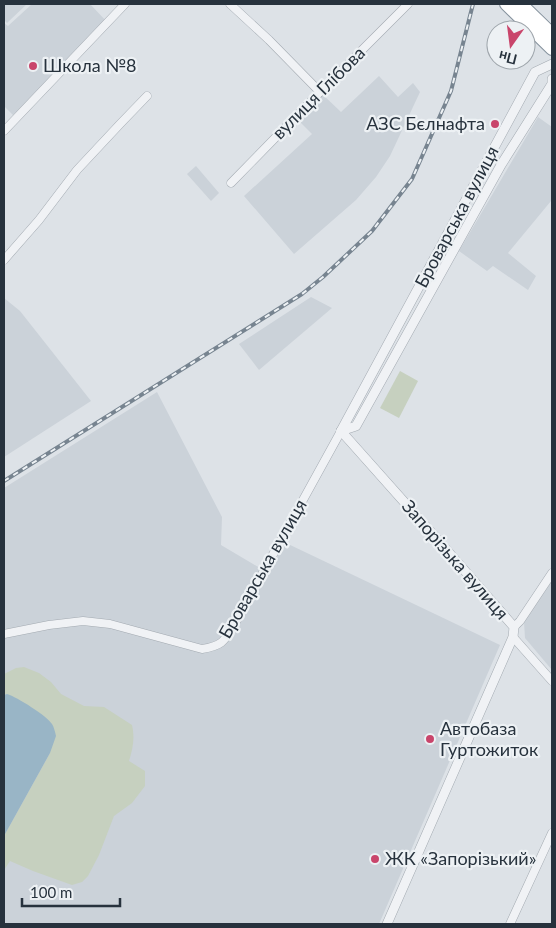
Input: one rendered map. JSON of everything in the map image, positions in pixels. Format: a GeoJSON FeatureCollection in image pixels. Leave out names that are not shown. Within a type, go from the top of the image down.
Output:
{"type":"FeatureCollection","features":[{"type":"Feature","properties":{"kind":"highway"},"geometry":{"type":"LineString","coordinates":[[506,4],[552,49]]}},
{"type":"Feature","properties":{"kind":"highway"},"geometry":{"type":"LineString","coordinates":[[521,4],[552,34]]}},
{"type":"Feature","properties":{"kind":"street"},"geometry":{"type":"LineString","coordinates":[[4,131],[124,4]]}},
{"type":"Feature","properties":{"kind":"street"},"geometry":{"type":"LineString","coordinates":[[230,4],[269,40],[320,92]]}},
{"type":"Feature","properties":{"kind":"street","name":"вулиця Глібова"},"geometry":{"type":"LineString","coordinates":[[231,183],[408,4]]}},
{"type":"Feature","properties":{"kind":"street","name":"Броварська вулиця"},"geometry":{"type":"LineString","coordinates":[[4,634],[48,625],[83,621],[110,624],[202,649],[217,646],[225,640],[341,431],[535,72],[552,64]]}},
{"type":"Feature","properties":{"kind":"street","name":"Броварська вулиця"},"geometry":{"type":"LineString","coordinates":[[341,431],[356,426],[501,165],[552,84],[552,79]]}},
{"type":"Feature","properties":{"kind":"street"},"geometry":{"type":"LineString","coordinates":[[4,260],[39,220],[77,170],[147,96]]}},
{"type":"Feature","properties":{"kind":"street","name":"Запорізька вулиця"},"geometry":{"type":"LineString","coordinates":[[341,431],[514,628],[514,637],[387,924]]}},
{"type":"Feature","properties":{"kind":"street"},"geometry":{"type":"LineString","coordinates":[[514,628],[552,573]]}},
{"type":"Feature","properties":{"kind":"street"},"geometry":{"type":"LineString","coordinates":[[514,637],[552,681]]}},
{"type":"Feature","properties":{"kind":"street"},"geometry":{"type":"LineString","coordinates":[[510,924],[552,832]]}},
{"type":"Feature","properties":{"kind":"shaded area"},"geometry":{"type":"Polygon","coordinates":[[[4,4],[27,4],[7,23],[4,20],[4,4]]]}},
{"type":"Feature","properties":{"kind":"shaded area","name":"Школа №8"},"geometry":{"type":"Polygon","coordinates":[[[32,4],[90,4],[107,22],[13,115],[4,106],[4,23],[8,26],[32,4]]]}},
{"type":"Feature","properties":{"kind":"shaded area"},"geometry":{"type":"Polygon","coordinates":[[[379,76],[398,97],[413,83],[420,92],[390,156],[376,177],[356,200],[294,254],[244,196],[312,134],[295,117],[320,92],[341,112],[379,76]]]}},
{"type":"Feature","properties":{"kind":"shaded area"},"geometry":{"type":"Polygon","coordinates":[[[538,117],[552,127],[552,202],[508,253],[536,276],[528,290],[493,266],[487,271],[459,251],[538,117]]]}},
{"type":"Feature","properties":{"kind":"shaded area"},"geometry":{"type":"Polygon","coordinates":[[[196,166],[219,193],[211,201],[187,174],[196,166]]]}},
{"type":"Feature","properties":{"kind":"shaded area"},"geometry":{"type":"Polygon","coordinates":[[[311,297],[332,308],[259,370],[239,344],[311,297]]]}},
{"type":"Feature","properties":{"kind":"shaded area"},"geometry":{"type":"Polygon","coordinates":[[[4,298],[20,311],[91,401],[4,457],[4,298]]]}},
{"type":"Feature","properties":{"kind":"shaded area"},"geometry":{"type":"Polygon","coordinates":[[[157,392],[222,517],[221,545],[260,568],[269,570],[286,543],[500,645],[379,924],[4,924],[4,488],[157,392]]]}},
{"type":"Feature","properties":{"kind":"shaded area"},"geometry":{"type":"Polygon","coordinates":[[[552,581],[552,670],[525,638],[524,622],[552,581]]]}},
{"type":"Feature","properties":{"kind":"green space"},"geometry":{"type":"Polygon","coordinates":[[[400,371],[418,381],[399,418],[380,408],[400,371]]]}},
{"type":"Feature","properties":{"kind":"green space"},"geometry":{"type":"Polygon","coordinates":[[[24,667],[39,673],[51,682],[61,694],[84,706],[104,707],[132,725],[133,743],[129,761],[145,771],[145,786],[132,803],[114,816],[99,855],[88,876],[82,882],[72,885],[10,861],[4,870],[4,836],[50,753],[7,694],[4,695],[4,674],[16,668],[24,667]]]}},
{"type":"Feature","properties":{"kind":"water"},"geometry":{"type":"Polygon","coordinates":[[[7,694],[44,716],[52,724],[56,736],[50,753],[4,836],[4,695],[7,694]]]}},
{"type":"Feature","properties":{"kind":"railway"},"geometry":{"type":"LineString","coordinates":[[4,481],[302,294],[372,231],[412,179],[451,91],[473,4]]}},
{"type":"Feature","properties":{"kind":"place","name":"Школа №8"},"geometry":{"type":"Point","coordinates":[33,66]}},
{"type":"Feature","properties":{"kind":"place","name":"АЗС Бєлнафта"},"geometry":{"type":"Point","coordinates":[495,124]}},
{"type":"Feature","properties":{"kind":"place","name":"Автобаза Гуртожиток"},"geometry":{"type":"Point","coordinates":[430,739]}},
{"type":"Feature","properties":{"kind":"place","name":"ЖК «Запорізький»"},"geometry":{"type":"Point","coordinates":[375,859]}}]}
